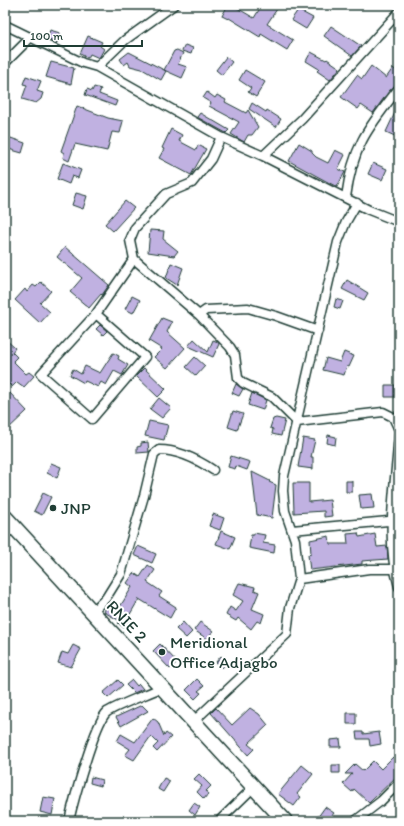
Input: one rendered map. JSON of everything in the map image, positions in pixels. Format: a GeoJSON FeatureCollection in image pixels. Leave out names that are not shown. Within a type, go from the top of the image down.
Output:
{"type":"FeatureCollection","features":[{"type":"Feature","properties":{"kind":"highway","name":"RNIE 2"},"geometry":{"type":"LineString","coordinates":[[5,517],[10,531],[93,610],[194,722],[255,786],[285,821]]}},
{"type":"Feature","properties":{"kind":"street"},"geometry":{"type":"LineString","coordinates":[[97,67],[125,40],[174,5]]}},
{"type":"Feature","properties":{"kind":"street"},"geometry":{"type":"LineString","coordinates":[[264,156],[302,119],[399,12]]}},
{"type":"Feature","properties":{"kind":"street"},"geometry":{"type":"LineString","coordinates":[[5,25],[83,63],[97,67],[222,137],[399,222]]}},
{"type":"Feature","properties":{"kind":"street"},"geometry":{"type":"LineString","coordinates":[[5,63],[30,38]]}},
{"type":"Feature","properties":{"kind":"street"},"geometry":{"type":"LineString","coordinates":[[346,197],[349,177],[358,146],[369,127],[399,88]]}},
{"type":"Feature","properties":{"kind":"street"},"geometry":{"type":"LineString","coordinates":[[222,137],[211,159],[192,183],[166,194],[135,228],[130,240],[134,259],[199,315],[230,347],[235,355],[238,378],[243,383],[272,397],[297,422]]}},
{"type":"Feature","properties":{"kind":"street"},"geometry":{"type":"LineString","coordinates":[[194,722],[287,634],[290,608],[299,579],[295,540],[285,511],[283,491],[284,476],[338,242],[346,222],[357,203]]}},
{"type":"Feature","properties":{"kind":"street"},"geometry":{"type":"LineString","coordinates":[[96,314],[145,357],[92,419],[41,374],[96,314],[134,259]]}},
{"type":"Feature","properties":{"kind":"street"},"geometry":{"type":"LineString","coordinates":[[199,315],[206,310],[248,308],[318,331]]}},
{"type":"Feature","properties":{"kind":"street"},"geometry":{"type":"LineString","coordinates":[[297,422],[384,412],[393,417],[399,431],[390,520],[393,569],[399,587]]}},
{"type":"Feature","properties":{"kind":"street"},"geometry":{"type":"LineString","coordinates":[[93,610],[106,598],[121,574],[144,496],[154,454],[159,450],[167,450],[200,462],[213,470]]}},
{"type":"Feature","properties":{"kind":"street"},"geometry":{"type":"LineString","coordinates":[[292,530],[399,520]]}},
{"type":"Feature","properties":{"kind":"street"},"geometry":{"type":"LineString","coordinates":[[299,579],[369,569],[393,569]]}},
{"type":"Feature","properties":{"kind":"street"},"geometry":{"type":"LineString","coordinates":[[69,821],[75,793],[100,723],[107,713],[163,687]]}},
{"type":"Feature","properties":{"kind":"street"},"geometry":{"type":"LineString","coordinates":[[358,820],[381,801],[399,783]]}},
{"type":"Feature","properties":{"kind":"street"},"geometry":{"type":"LineString","coordinates":[[219,821],[255,786]]}},
{"type":"Feature","properties":{"kind":"building"},"geometry":{"type":"Polygon","coordinates":[[[228,5],[232,5],[254,18],[262,5],[271,5],[277,9],[267,24],[293,40],[287,50],[261,34],[260,37],[229,18],[228,19],[222,16],[228,5]]]}},
{"type":"Feature","properties":{"kind":"building"},"geometry":{"type":"Polygon","coordinates":[[[298,10],[313,18],[306,29],[291,20],[298,10]]]}},
{"type":"Feature","properties":{"kind":"building"},"geometry":{"type":"Polygon","coordinates":[[[331,26],[361,46],[352,56],[324,36],[331,26]]]}},
{"type":"Feature","properties":{"kind":"building"},"geometry":{"type":"Polygon","coordinates":[[[50,30],[60,33],[57,43],[47,39],[50,30]]]}},
{"type":"Feature","properties":{"kind":"building"},"geometry":{"type":"Polygon","coordinates":[[[88,36],[102,42],[100,46],[104,49],[99,58],[90,54],[88,58],[80,54],[88,36]]]}},
{"type":"Feature","properties":{"kind":"building"},"geometry":{"type":"Polygon","coordinates":[[[185,45],[193,48],[191,54],[182,51],[185,45]]]}},
{"type":"Feature","properties":{"kind":"building"},"geometry":{"type":"Polygon","coordinates":[[[177,50],[183,53],[178,64],[187,67],[182,78],[164,70],[174,51],[177,50]]]}},
{"type":"Feature","properties":{"kind":"building"},"geometry":{"type":"Polygon","coordinates":[[[129,52],[166,71],[161,80],[142,69],[130,66],[128,62],[124,65],[120,59],[129,52]]]}},
{"type":"Feature","properties":{"kind":"building"},"geometry":{"type":"Polygon","coordinates":[[[311,52],[326,60],[327,59],[340,68],[330,80],[317,71],[319,69],[306,61],[311,52]]]}},
{"type":"Feature","properties":{"kind":"building"},"geometry":{"type":"Polygon","coordinates":[[[226,57],[232,62],[222,75],[216,70],[226,57]]]}},
{"type":"Feature","properties":{"kind":"building"},"geometry":{"type":"Polygon","coordinates":[[[51,62],[74,68],[71,84],[46,77],[51,62]]]}},
{"type":"Feature","properties":{"kind":"building"},"geometry":{"type":"Polygon","coordinates":[[[371,66],[386,78],[393,68],[399,73],[399,82],[389,91],[373,113],[361,105],[358,109],[341,97],[357,75],[362,79],[371,66]]]}},
{"type":"Feature","properties":{"kind":"building"},"geometry":{"type":"Polygon","coordinates":[[[245,70],[265,82],[256,97],[248,92],[251,88],[239,80],[245,70]]]}},
{"type":"Feature","properties":{"kind":"building"},"geometry":{"type":"Polygon","coordinates":[[[26,76],[41,81],[37,91],[43,93],[41,99],[36,103],[22,99],[27,85],[23,84],[26,76]]]}},
{"type":"Feature","properties":{"kind":"building"},"geometry":{"type":"Polygon","coordinates":[[[94,87],[101,89],[99,94],[117,101],[115,106],[85,95],[87,89],[92,91],[94,87]]]}},
{"type":"Feature","properties":{"kind":"building"},"geometry":{"type":"Polygon","coordinates":[[[207,92],[215,98],[217,95],[226,100],[225,102],[246,113],[248,110],[258,127],[252,135],[248,135],[244,142],[231,134],[239,122],[209,106],[211,103],[203,98],[207,92]]]}},
{"type":"Feature","properties":{"kind":"building"},"geometry":{"type":"Polygon","coordinates":[[[252,103],[281,119],[276,127],[249,109],[252,103]]]}},
{"type":"Feature","properties":{"kind":"building"},"geometry":{"type":"Polygon","coordinates":[[[399,104],[399,134],[397,137],[386,132],[399,104]]]}},
{"type":"Feature","properties":{"kind":"building"},"geometry":{"type":"Polygon","coordinates":[[[77,106],[108,118],[123,121],[120,133],[112,132],[107,151],[75,144],[69,161],[63,158],[64,153],[61,151],[77,106]]]}},
{"type":"Feature","properties":{"kind":"building"},"geometry":{"type":"Polygon","coordinates":[[[200,113],[229,130],[226,133],[197,117],[200,113]]]}},
{"type":"Feature","properties":{"kind":"building"},"geometry":{"type":"Polygon","coordinates":[[[171,129],[182,135],[179,141],[196,150],[198,145],[206,149],[191,175],[159,158],[171,129]]]}},
{"type":"Feature","properties":{"kind":"building"},"geometry":{"type":"Polygon","coordinates":[[[5,136],[25,143],[22,153],[5,148],[5,136]]]}},
{"type":"Feature","properties":{"kind":"building"},"geometry":{"type":"Polygon","coordinates":[[[299,143],[312,151],[316,157],[328,163],[335,150],[345,155],[338,169],[345,172],[337,187],[289,161],[299,143]]]}},
{"type":"Feature","properties":{"kind":"building"},"geometry":{"type":"Polygon","coordinates":[[[63,163],[81,170],[78,178],[72,176],[69,184],[57,179],[63,163]]]}},
{"type":"Feature","properties":{"kind":"building"},"geometry":{"type":"Polygon","coordinates":[[[373,163],[387,169],[382,180],[368,174],[373,163]]]}},
{"type":"Feature","properties":{"kind":"building"},"geometry":{"type":"Polygon","coordinates":[[[76,193],[87,196],[83,209],[72,205],[76,193]]]}},
{"type":"Feature","properties":{"kind":"building"},"geometry":{"type":"Polygon","coordinates":[[[125,201],[134,208],[113,231],[105,224],[125,201]]]}},
{"type":"Feature","properties":{"kind":"building"},"geometry":{"type":"Polygon","coordinates":[[[150,230],[164,231],[163,239],[178,251],[174,256],[148,252],[150,230]]]}},
{"type":"Feature","properties":{"kind":"building"},"geometry":{"type":"Polygon","coordinates":[[[65,247],[109,285],[102,295],[101,294],[89,308],[70,292],[82,278],[57,257],[65,247]]]}},
{"type":"Feature","properties":{"kind":"building"},"geometry":{"type":"Polygon","coordinates":[[[171,263],[183,268],[177,285],[166,278],[171,263]]]}},
{"type":"Feature","properties":{"kind":"building"},"geometry":{"type":"Polygon","coordinates":[[[347,280],[368,293],[364,300],[342,289],[347,280]]]}},
{"type":"Feature","properties":{"kind":"building"},"geometry":{"type":"Polygon","coordinates":[[[41,282],[51,291],[40,303],[50,312],[40,323],[15,300],[25,289],[27,292],[33,285],[36,287],[41,282]]]}},
{"type":"Feature","properties":{"kind":"building"},"geometry":{"type":"Polygon","coordinates":[[[132,296],[140,300],[133,313],[125,309],[132,296]]]}},
{"type":"Feature","properties":{"kind":"building"},"geometry":{"type":"Polygon","coordinates":[[[336,299],[343,301],[340,309],[334,307],[336,299]]]}},
{"type":"Feature","properties":{"kind":"building"},"geometry":{"type":"Polygon","coordinates":[[[162,318],[172,322],[167,332],[185,348],[167,368],[154,357],[162,349],[149,341],[162,318]]]}},
{"type":"Feature","properties":{"kind":"building"},"geometry":{"type":"Polygon","coordinates":[[[100,325],[107,331],[103,335],[96,329],[100,325]]]}},
{"type":"Feature","properties":{"kind":"building"},"geometry":{"type":"Polygon","coordinates":[[[5,339],[15,348],[12,352],[17,357],[13,361],[26,374],[29,372],[34,376],[24,387],[17,382],[12,387],[5,380],[5,339]]]}},
{"type":"Feature","properties":{"kind":"building"},"geometry":{"type":"Polygon","coordinates":[[[194,339],[208,352],[213,340],[218,342],[219,344],[213,357],[188,346],[194,339]]]}},
{"type":"Feature","properties":{"kind":"building"},"geometry":{"type":"Polygon","coordinates":[[[344,352],[354,356],[349,367],[347,366],[344,375],[323,370],[326,358],[340,362],[344,352]]]}},
{"type":"Feature","properties":{"kind":"building"},"geometry":{"type":"Polygon","coordinates":[[[113,353],[119,356],[118,359],[128,365],[122,375],[114,371],[106,385],[101,382],[98,387],[85,381],[84,383],[70,375],[73,369],[81,374],[85,366],[100,373],[113,353]]]}},
{"type":"Feature","properties":{"kind":"building"},"geometry":{"type":"Polygon","coordinates":[[[195,357],[205,366],[196,376],[186,367],[195,357]]]}},
{"type":"Feature","properties":{"kind":"building"},"geometry":{"type":"Polygon","coordinates":[[[144,368],[166,389],[158,397],[136,376],[144,368]]]}},
{"type":"Feature","properties":{"kind":"building"},"geometry":{"type":"Polygon","coordinates":[[[236,384],[243,389],[239,396],[232,393],[236,384]]]}},
{"type":"Feature","properties":{"kind":"building"},"geometry":{"type":"Polygon","coordinates":[[[385,385],[395,385],[395,397],[385,397],[385,385]]]}},
{"type":"Feature","properties":{"kind":"building"},"geometry":{"type":"Polygon","coordinates":[[[9,392],[27,411],[5,432],[5,395],[9,392]]]}},
{"type":"Feature","properties":{"kind":"building"},"geometry":{"type":"Polygon","coordinates":[[[252,393],[266,400],[263,410],[248,405],[252,393]]]}},
{"type":"Feature","properties":{"kind":"building"},"geometry":{"type":"Polygon","coordinates":[[[159,398],[171,408],[162,418],[150,409],[159,398]]]}},
{"type":"Feature","properties":{"kind":"building"},"geometry":{"type":"Polygon","coordinates":[[[233,411],[243,414],[237,430],[228,427],[233,411]]]}},
{"type":"Feature","properties":{"kind":"building"},"geometry":{"type":"Polygon","coordinates":[[[276,418],[285,420],[281,436],[272,434],[273,429],[270,428],[273,419],[276,418]]]}},
{"type":"Feature","properties":{"kind":"building"},"geometry":{"type":"Polygon","coordinates":[[[149,421],[168,425],[164,440],[145,436],[149,421]]]}},
{"type":"Feature","properties":{"kind":"building"},"geometry":{"type":"Polygon","coordinates":[[[328,435],[336,437],[335,445],[327,443],[328,435]]]}},
{"type":"Feature","properties":{"kind":"building"},"geometry":{"type":"Polygon","coordinates":[[[303,438],[315,440],[311,457],[313,457],[313,469],[298,467],[303,438]]]}},
{"type":"Feature","properties":{"kind":"building"},"geometry":{"type":"Polygon","coordinates":[[[148,442],[149,452],[137,453],[137,447],[141,446],[141,443],[148,442]]]}},
{"type":"Feature","properties":{"kind":"building"},"geometry":{"type":"Polygon","coordinates":[[[231,456],[250,462],[247,470],[236,466],[235,469],[228,467],[231,456]]]}},
{"type":"Feature","properties":{"kind":"building"},"geometry":{"type":"Polygon","coordinates":[[[51,463],[61,467],[57,478],[47,473],[51,463]]]}},
{"type":"Feature","properties":{"kind":"building"},"geometry":{"type":"Polygon","coordinates":[[[252,472],[276,485],[272,518],[257,515],[252,472]]]}},
{"type":"Feature","properties":{"kind":"building"},"geometry":{"type":"Polygon","coordinates":[[[346,481],[352,481],[352,492],[346,492],[346,481]]]}},
{"type":"Feature","properties":{"kind":"building"},"geometry":{"type":"Polygon","coordinates":[[[293,483],[309,483],[309,502],[330,500],[332,516],[324,517],[324,511],[294,513],[293,483]]]}},
{"type":"Feature","properties":{"kind":"building"},"geometry":{"type":"Polygon","coordinates":[[[43,493],[51,497],[42,515],[34,511],[43,493]]]}},
{"type":"Feature","properties":{"kind":"building"},"geometry":{"type":"Polygon","coordinates":[[[372,494],[374,508],[361,509],[359,495],[372,494]]]}},
{"type":"Feature","properties":{"kind":"building"},"geometry":{"type":"Polygon","coordinates":[[[213,514],[224,518],[220,530],[209,526],[213,514]]]}},
{"type":"Feature","properties":{"kind":"building"},"geometry":{"type":"Polygon","coordinates":[[[221,531],[235,537],[230,549],[216,544],[221,531]]]}},
{"type":"Feature","properties":{"kind":"building"},"geometry":{"type":"Polygon","coordinates":[[[254,533],[265,535],[263,543],[275,545],[274,553],[249,548],[251,535],[254,535],[254,533]]]}},
{"type":"Feature","properties":{"kind":"building"},"geometry":{"type":"Polygon","coordinates":[[[358,533],[359,537],[375,534],[377,547],[387,546],[388,559],[362,561],[362,564],[310,570],[308,555],[311,554],[310,540],[329,536],[330,544],[348,544],[347,534],[358,533]]]}},
{"type":"Feature","properties":{"kind":"building"},"geometry":{"type":"Polygon","coordinates":[[[138,546],[156,554],[152,563],[134,555],[138,546]]]}},
{"type":"Feature","properties":{"kind":"building"},"geometry":{"type":"Polygon","coordinates":[[[148,565],[155,570],[147,582],[162,592],[159,596],[176,607],[170,618],[139,599],[124,628],[118,623],[120,621],[104,612],[109,603],[118,610],[132,587],[127,583],[134,573],[140,577],[148,565]]]}},
{"type":"Feature","properties":{"kind":"building"},"geometry":{"type":"Polygon","coordinates":[[[239,583],[255,587],[254,590],[259,592],[252,609],[264,614],[261,623],[257,621],[251,629],[238,618],[236,621],[226,615],[230,607],[236,611],[243,601],[233,595],[239,583]]]}},
{"type":"Feature","properties":{"kind":"building"},"geometry":{"type":"Polygon","coordinates":[[[183,622],[192,632],[186,638],[176,629],[183,622]]]}},
{"type":"Feature","properties":{"kind":"building"},"geometry":{"type":"Polygon","coordinates":[[[200,622],[213,631],[207,639],[194,630],[200,622]]]}},
{"type":"Feature","properties":{"kind":"building"},"geometry":{"type":"Polygon","coordinates":[[[160,644],[177,662],[170,669],[153,651],[160,644]]]}},
{"type":"Feature","properties":{"kind":"building"},"geometry":{"type":"Polygon","coordinates":[[[73,645],[81,649],[71,667],[58,663],[62,652],[68,654],[73,645]]]}},
{"type":"Feature","properties":{"kind":"building"},"geometry":{"type":"Polygon","coordinates":[[[221,656],[228,662],[222,668],[216,662],[221,656]]]}},
{"type":"Feature","properties":{"kind":"building"},"geometry":{"type":"Polygon","coordinates":[[[197,679],[204,686],[198,691],[201,693],[195,699],[186,690],[197,679]]]}},
{"type":"Feature","properties":{"kind":"building"},"geometry":{"type":"Polygon","coordinates":[[[118,680],[123,685],[108,698],[103,693],[118,680]]]}},
{"type":"Feature","properties":{"kind":"building"},"geometry":{"type":"Polygon","coordinates":[[[132,680],[137,686],[139,684],[143,689],[134,693],[126,685],[132,680]]]}},
{"type":"Feature","properties":{"kind":"building"},"geometry":{"type":"Polygon","coordinates":[[[142,705],[148,711],[121,726],[116,717],[142,705]]]}},
{"type":"Feature","properties":{"kind":"building"},"geometry":{"type":"Polygon","coordinates":[[[216,708],[232,725],[250,708],[259,714],[268,725],[248,744],[254,749],[248,755],[211,713],[216,708]]]}},
{"type":"Feature","properties":{"kind":"building"},"geometry":{"type":"Polygon","coordinates":[[[347,713],[356,713],[356,724],[347,724],[347,713]]]}},
{"type":"Feature","properties":{"kind":"building"},"geometry":{"type":"Polygon","coordinates":[[[153,718],[158,722],[164,736],[166,733],[171,737],[157,752],[153,748],[158,743],[151,736],[134,760],[125,755],[130,749],[117,741],[121,734],[135,742],[153,718]]]}},
{"type":"Feature","properties":{"kind":"building"},"geometry":{"type":"Polygon","coordinates":[[[356,732],[363,732],[363,734],[379,732],[381,744],[370,746],[369,739],[357,739],[356,732]]]}},
{"type":"Feature","properties":{"kind":"building"},"geometry":{"type":"Polygon","coordinates":[[[340,739],[341,747],[330,747],[330,740],[340,739]]]}},
{"type":"Feature","properties":{"kind":"building"},"geometry":{"type":"Polygon","coordinates":[[[393,757],[399,763],[399,774],[369,803],[354,789],[352,792],[343,784],[352,774],[345,774],[355,764],[363,771],[373,761],[381,769],[393,757]]]}},
{"type":"Feature","properties":{"kind":"building"},"geometry":{"type":"Polygon","coordinates":[[[302,765],[313,774],[297,794],[301,797],[294,806],[278,794],[302,765]]]}},
{"type":"Feature","properties":{"kind":"building"},"geometry":{"type":"Polygon","coordinates":[[[332,765],[340,765],[340,773],[332,773],[332,765]]]}},
{"type":"Feature","properties":{"kind":"building"},"geometry":{"type":"Polygon","coordinates":[[[199,774],[211,786],[206,791],[208,794],[204,799],[197,792],[202,786],[194,779],[199,774]]]}},
{"type":"Feature","properties":{"kind":"building"},"geometry":{"type":"Polygon","coordinates":[[[91,777],[102,780],[101,786],[90,783],[91,777]]]}},
{"type":"Feature","properties":{"kind":"building"},"geometry":{"type":"Polygon","coordinates":[[[164,778],[170,781],[163,792],[158,789],[164,778]]]}},
{"type":"Feature","properties":{"kind":"building"},"geometry":{"type":"Polygon","coordinates":[[[43,797],[55,799],[52,815],[40,812],[43,797]]]}},
{"type":"Feature","properties":{"kind":"building"},"geometry":{"type":"Polygon","coordinates":[[[194,803],[200,807],[195,815],[189,810],[194,803]]]}},
{"type":"Feature","properties":{"kind":"building"},"geometry":{"type":"Polygon","coordinates":[[[325,807],[334,813],[328,821],[315,821],[325,807]]]}},
{"type":"Feature","properties":{"kind":"place","name":"JNP"},"geometry":{"type":"Point","coordinates":[53,508]}},
{"type":"Feature","properties":{"kind":"place","name":"Meridional Office Adjagbo"},"geometry":{"type":"Point","coordinates":[162,652]}}]}
